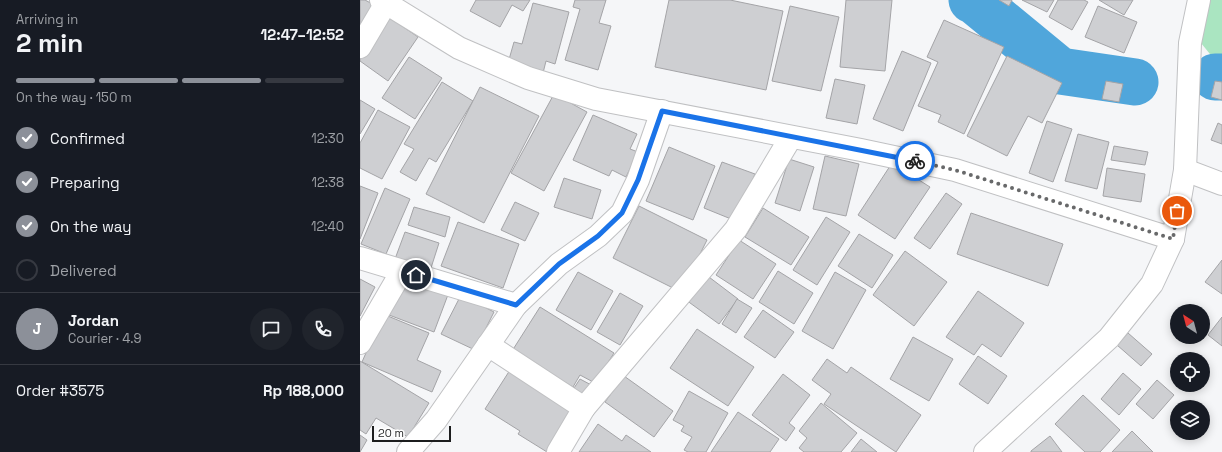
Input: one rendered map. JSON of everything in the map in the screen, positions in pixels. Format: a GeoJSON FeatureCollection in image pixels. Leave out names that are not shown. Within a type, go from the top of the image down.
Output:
{"type":"FeatureCollection","features":[{"type":"Feature","properties":{"kind":"main road"},"geometry":{"type":"LineString","coordinates":[[985,452],[1109,338],[1152,284],[1173,239],[1185,170],[1190,43],[1199,0]]}},
{"type":"Feature","properties":{"kind":"main road"},"geometry":{"type":"LineString","coordinates":[[360,47],[383,1],[459,48],[528,78],[596,99],[955,170],[1173,239]]}},
{"type":"Feature","properties":{"kind":"main road"},"geometry":{"type":"LineString","coordinates":[[408,452],[436,420],[516,305],[559,264],[598,236],[622,213],[638,180],[662,111]]}},
{"type":"Feature","properties":{"kind":"main road"},"geometry":{"type":"LineString","coordinates":[[558,452],[584,408],[736,229],[791,137]]}},
{"type":"Feature","properties":{"kind":"main road"},"geometry":{"type":"LineString","coordinates":[[1185,170],[1222,184]]}},
{"type":"Feature","properties":{"kind":"main road"},"geometry":{"type":"LineString","coordinates":[[360,258],[516,305]]}},
{"type":"Feature","properties":{"kind":"main road"},"geometry":{"type":"LineString","coordinates":[[360,343],[402,271]]}},
{"type":"Feature","properties":{"kind":"main road"},"geometry":{"type":"LineString","coordinates":[[488,345],[584,408]]}},
{"type":"Feature","properties":{"kind":"green space"},"geometry":{"type":"Polygon","coordinates":[[[1207,0],[1222,0],[1222,69],[1197,38],[1207,0]]]}},
{"type":"Feature","properties":{"kind":"building"},"geometry":{"type":"Polygon","coordinates":[[[360,0],[365,0],[376,6],[360,33],[360,0]]]}},
{"type":"Feature","properties":{"kind":"building"},"geometry":{"type":"Polygon","coordinates":[[[476,0],[530,0],[523,11],[512,5],[500,27],[470,11],[476,0]]]}},
{"type":"Feature","properties":{"kind":"building"},"geometry":{"type":"Polygon","coordinates":[[[575,0],[606,0],[599,23],[611,26],[598,70],[565,60],[580,9],[573,7],[575,0]]]}},
{"type":"Feature","properties":{"kind":"building"},"geometry":{"type":"Polygon","coordinates":[[[669,0],[730,0],[783,11],[766,90],[655,67],[669,0]]]}},
{"type":"Feature","properties":{"kind":"building"},"geometry":{"type":"Polygon","coordinates":[[[846,0],[892,0],[885,71],[840,67],[846,0]]]}},
{"type":"Feature","properties":{"kind":"building"},"geometry":{"type":"Polygon","coordinates":[[[999,0],[1012,0],[1009,6],[999,0]]]}},
{"type":"Feature","properties":{"kind":"building"},"geometry":{"type":"Polygon","coordinates":[[[1022,0],[1054,0],[1047,12],[1022,0]]]}},
{"type":"Feature","properties":{"kind":"building"},"geometry":{"type":"Polygon","coordinates":[[[1058,0],[1084,0],[1088,2],[1072,30],[1049,17],[1058,0]]]}},
{"type":"Feature","properties":{"kind":"building"},"geometry":{"type":"Polygon","coordinates":[[[1099,0],[1133,0],[1124,15],[1099,0]]]}},
{"type":"Feature","properties":{"kind":"building"},"geometry":{"type":"Polygon","coordinates":[[[533,3],[569,12],[555,64],[546,61],[543,73],[508,63],[514,42],[522,44],[533,3]]]}},
{"type":"Feature","properties":{"kind":"building"},"geometry":{"type":"Polygon","coordinates":[[[790,6],[839,17],[821,91],[772,81],[790,6]]]}},
{"type":"Feature","properties":{"kind":"building"},"geometry":{"type":"Polygon","coordinates":[[[1098,6],[1137,22],[1124,53],[1085,37],[1098,6]]]}},
{"type":"Feature","properties":{"kind":"building"},"geometry":{"type":"Polygon","coordinates":[[[386,15],[418,37],[388,81],[360,61],[360,52],[386,15]]]}},
{"type":"Feature","properties":{"kind":"building"},"geometry":{"type":"Polygon","coordinates":[[[944,20],[1004,47],[964,134],[938,122],[941,115],[918,106],[938,62],[927,57],[944,20]]]}},
{"type":"Feature","properties":{"kind":"building"},"geometry":{"type":"Polygon","coordinates":[[[902,51],[931,63],[903,131],[873,119],[902,51]]]}},
{"type":"Feature","properties":{"kind":"building"},"geometry":{"type":"Polygon","coordinates":[[[1007,56],[1062,83],[1042,123],[1028,116],[1007,156],[967,136],[1007,56]]]}},
{"type":"Feature","properties":{"kind":"building"},"geometry":{"type":"Polygon","coordinates":[[[409,57],[442,78],[415,119],[382,98],[409,57]]]}},
{"type":"Feature","properties":{"kind":"building"},"geometry":{"type":"Polygon","coordinates":[[[835,79],[865,85],[857,124],[826,118],[835,79]]]}},
{"type":"Feature","properties":{"kind":"building"},"geometry":{"type":"Polygon","coordinates":[[[1106,81],[1123,84],[1119,102],[1102,99],[1106,81]]]}},
{"type":"Feature","properties":{"kind":"building"},"geometry":{"type":"Polygon","coordinates":[[[1215,81],[1222,82],[1222,100],[1211,97],[1215,81]]]}},
{"type":"Feature","properties":{"kind":"building"},"geometry":{"type":"Polygon","coordinates":[[[442,82],[473,101],[436,162],[429,158],[416,181],[400,172],[414,149],[404,144],[442,82]]]}},
{"type":"Feature","properties":{"kind":"building"},"geometry":{"type":"Polygon","coordinates":[[[480,87],[539,116],[484,223],[426,194],[480,87]]]}},
{"type":"Feature","properties":{"kind":"building"},"geometry":{"type":"Polygon","coordinates":[[[554,94],[587,112],[544,191],[511,173],[554,94]]]}},
{"type":"Feature","properties":{"kind":"building"},"geometry":{"type":"Polygon","coordinates":[[[360,100],[375,109],[360,134],[360,100]]]}},
{"type":"Feature","properties":{"kind":"building"},"geometry":{"type":"Polygon","coordinates":[[[378,110],[410,127],[382,179],[360,168],[360,143],[378,110]]]}},
{"type":"Feature","properties":{"kind":"building"},"geometry":{"type":"Polygon","coordinates":[[[593,115],[637,134],[630,149],[638,152],[626,177],[612,170],[609,176],[573,160],[593,115]]]}},
{"type":"Feature","properties":{"kind":"building"},"geometry":{"type":"Polygon","coordinates":[[[1047,121],[1072,129],[1053,182],[1029,173],[1047,121]]]}},
{"type":"Feature","properties":{"kind":"building"},"geometry":{"type":"Polygon","coordinates":[[[1218,123],[1222,125],[1222,144],[1211,140],[1218,123]]]}},
{"type":"Feature","properties":{"kind":"building"},"geometry":{"type":"Polygon","coordinates":[[[1078,134],[1109,142],[1097,189],[1065,181],[1078,134]]]}},
{"type":"Feature","properties":{"kind":"building"},"geometry":{"type":"Polygon","coordinates":[[[1114,146],[1148,152],[1145,165],[1111,160],[1114,146]]]}},
{"type":"Feature","properties":{"kind":"building"},"geometry":{"type":"Polygon","coordinates":[[[669,147],[715,166],[693,220],[646,201],[669,147]]]}},
{"type":"Feature","properties":{"kind":"building"},"geometry":{"type":"Polygon","coordinates":[[[825,156],[859,164],[846,216],[813,209],[825,156]]]}},
{"type":"Feature","properties":{"kind":"building"},"geometry":{"type":"Polygon","coordinates":[[[789,159],[814,167],[800,211],[775,203],[789,159]]]}},
{"type":"Feature","properties":{"kind":"building"},"geometry":{"type":"Polygon","coordinates":[[[722,162],[755,174],[736,221],[704,208],[722,162]]]}},
{"type":"Feature","properties":{"kind":"building"},"geometry":{"type":"Polygon","coordinates":[[[892,163],[930,187],[895,239],[858,215],[892,163]]]}},
{"type":"Feature","properties":{"kind":"building"},"geometry":{"type":"Polygon","coordinates":[[[1107,168],[1145,174],[1141,202],[1103,196],[1107,168]]]}},
{"type":"Feature","properties":{"kind":"building"},"geometry":{"type":"Polygon","coordinates":[[[564,178],[601,190],[592,219],[554,207],[564,178]]]}},
{"type":"Feature","properties":{"kind":"building"},"geometry":{"type":"Polygon","coordinates":[[[360,186],[378,193],[360,239],[360,186]]]}},
{"type":"Feature","properties":{"kind":"building"},"geometry":{"type":"Polygon","coordinates":[[[385,188],[410,199],[386,254],[361,244],[385,188]]]}},
{"type":"Feature","properties":{"kind":"building"},"geometry":{"type":"Polygon","coordinates":[[[946,193],[962,204],[930,249],[914,238],[946,193]]]}},
{"type":"Feature","properties":{"kind":"building"},"geometry":{"type":"Polygon","coordinates":[[[515,202],[539,213],[525,241],[501,230],[515,202]]]}},
{"type":"Feature","properties":{"kind":"building"},"geometry":{"type":"Polygon","coordinates":[[[639,206],[707,240],[681,292],[613,258],[639,206]]]}},
{"type":"Feature","properties":{"kind":"building"},"geometry":{"type":"Polygon","coordinates":[[[414,207],[450,217],[445,237],[408,225],[414,207]]]}},
{"type":"Feature","properties":{"kind":"building"},"geometry":{"type":"Polygon","coordinates":[[[763,208],[809,237],[791,265],[745,237],[763,208]]]}},
{"type":"Feature","properties":{"kind":"building"},"geometry":{"type":"Polygon","coordinates":[[[971,213],[1063,244],[1048,286],[957,254],[971,213]]]}},
{"type":"Feature","properties":{"kind":"building"},"geometry":{"type":"Polygon","coordinates":[[[826,217],[850,232],[817,285],[793,270],[826,217]]]}},
{"type":"Feature","properties":{"kind":"building"},"geometry":{"type":"Polygon","coordinates":[[[458,222],[519,244],[503,288],[441,266],[458,222]]]}},
{"type":"Feature","properties":{"kind":"building"},"geometry":{"type":"Polygon","coordinates":[[[405,232],[439,243],[430,271],[395,259],[405,232]]]}},
{"type":"Feature","properties":{"kind":"building"},"geometry":{"type":"Polygon","coordinates":[[[859,234],[893,255],[872,288],[838,266],[859,234]]]}},
{"type":"Feature","properties":{"kind":"building"},"geometry":{"type":"Polygon","coordinates":[[[739,240],[776,264],[753,299],[716,275],[739,240]]]}},
{"type":"Feature","properties":{"kind":"building"},"geometry":{"type":"Polygon","coordinates":[[[905,251],[947,282],[914,326],[873,295],[905,251]]]}},
{"type":"Feature","properties":{"kind":"building"},"geometry":{"type":"Polygon","coordinates":[[[1222,260],[1222,294],[1205,282],[1222,260]]]}},
{"type":"Feature","properties":{"kind":"building"},"geometry":{"type":"Polygon","coordinates":[[[778,271],[813,293],[794,324],[759,302],[778,271]]]}},
{"type":"Feature","properties":{"kind":"building"},"geometry":{"type":"Polygon","coordinates":[[[578,272],[613,291],[591,330],[556,310],[578,272]]]}},
{"type":"Feature","properties":{"kind":"building"},"geometry":{"type":"Polygon","coordinates":[[[835,272],[866,290],[833,349],[802,331],[835,272]]]}},
{"type":"Feature","properties":{"kind":"building"},"geometry":{"type":"Polygon","coordinates":[[[705,274],[738,299],[719,324],[686,300],[705,274]]]}},
{"type":"Feature","properties":{"kind":"building"},"geometry":{"type":"Polygon","coordinates":[[[404,275],[449,292],[434,332],[389,315],[404,275]]]}},
{"type":"Feature","properties":{"kind":"building"},"geometry":{"type":"Polygon","coordinates":[[[360,279],[375,287],[360,316],[360,279]]]}},
{"type":"Feature","properties":{"kind":"building"},"geometry":{"type":"Polygon","coordinates":[[[978,291],[1024,323],[1001,357],[982,344],[974,355],[946,337],[978,291]]]}},
{"type":"Feature","properties":{"kind":"building"},"geometry":{"type":"Polygon","coordinates":[[[620,293],[643,306],[620,345],[597,332],[620,293]]]}},
{"type":"Feature","properties":{"kind":"building"},"geometry":{"type":"Polygon","coordinates":[[[461,295],[494,312],[475,350],[441,334],[461,295]]]}},
{"type":"Feature","properties":{"kind":"building"},"geometry":{"type":"Polygon","coordinates":[[[737,299],[752,308],[736,333],[722,324],[737,299]]]}},
{"type":"Feature","properties":{"kind":"building"},"geometry":{"type":"Polygon","coordinates":[[[540,307],[614,353],[595,383],[580,375],[573,387],[512,351],[540,307]]]}},
{"type":"Feature","properties":{"kind":"building"},"geometry":{"type":"Polygon","coordinates":[[[763,310],[794,332],[775,358],[744,337],[763,310]]]}},
{"type":"Feature","properties":{"kind":"building"},"geometry":{"type":"Polygon","coordinates":[[[383,314],[429,333],[417,360],[441,371],[432,392],[362,362],[383,314]]]}},
{"type":"Feature","properties":{"kind":"building"},"geometry":{"type":"Polygon","coordinates":[[[1222,317],[1222,346],[1210,337],[1210,332],[1222,317]]]}},
{"type":"Feature","properties":{"kind":"building"},"geometry":{"type":"Polygon","coordinates":[[[697,329],[754,367],[728,406],[670,368],[697,329]]]}},
{"type":"Feature","properties":{"kind":"building"},"geometry":{"type":"Polygon","coordinates":[[[1128,333],[1152,354],[1141,366],[1117,345],[1128,333]]]}},
{"type":"Feature","properties":{"kind":"building"},"geometry":{"type":"Polygon","coordinates":[[[913,337],[953,359],[929,401],[890,379],[913,337]]]}},
{"type":"Feature","properties":{"kind":"building"},"geometry":{"type":"Polygon","coordinates":[[[978,356],[1007,376],[988,404],[959,384],[978,356]]]}},
{"type":"Feature","properties":{"kind":"building"},"geometry":{"type":"Polygon","coordinates":[[[827,359],[847,373],[851,367],[921,415],[896,452],[824,404],[831,394],[812,380],[827,359]]]}},
{"type":"Feature","properties":{"kind":"building"},"geometry":{"type":"Polygon","coordinates":[[[360,361],[429,403],[408,437],[376,418],[366,434],[360,430],[360,361]]]}},
{"type":"Feature","properties":{"kind":"building"},"geometry":{"type":"Polygon","coordinates":[[[510,370],[576,411],[551,452],[547,452],[518,434],[520,431],[485,409],[510,370]]]}},
{"type":"Feature","properties":{"kind":"building"},"geometry":{"type":"Polygon","coordinates":[[[1123,373],[1141,389],[1119,415],[1101,399],[1123,373]]]}},
{"type":"Feature","properties":{"kind":"building"},"geometry":{"type":"Polygon","coordinates":[[[783,374],[810,395],[789,423],[795,428],[786,441],[752,415],[783,374]]]}},
{"type":"Feature","properties":{"kind":"building"},"geometry":{"type":"Polygon","coordinates":[[[624,376],[673,411],[654,437],[605,402],[624,376]]]}},
{"type":"Feature","properties":{"kind":"building"},"geometry":{"type":"Polygon","coordinates":[[[580,379],[595,387],[586,402],[572,391],[580,379]]]}},
{"type":"Feature","properties":{"kind":"building"},"geometry":{"type":"Polygon","coordinates":[[[1157,380],[1174,395],[1153,419],[1136,404],[1157,380]]]}},
{"type":"Feature","properties":{"kind":"building"},"geometry":{"type":"Polygon","coordinates":[[[689,391],[728,413],[706,452],[688,452],[684,450],[692,437],[681,431],[684,426],[673,420],[689,391]]]}},
{"type":"Feature","properties":{"kind":"building"},"geometry":{"type":"Polygon","coordinates":[[[1083,395],[1120,430],[1100,452],[1085,452],[1055,424],[1083,395]]]}},
{"type":"Feature","properties":{"kind":"building"},"geometry":{"type":"Polygon","coordinates":[[[821,403],[857,433],[841,452],[804,452],[799,448],[807,438],[799,431],[821,403]]]}},
{"type":"Feature","properties":{"kind":"building"},"geometry":{"type":"Polygon","coordinates":[[[738,412],[779,439],[770,452],[711,452],[738,412]]]}},
{"type":"Feature","properties":{"kind":"building"},"geometry":{"type":"Polygon","coordinates":[[[598,424],[622,441],[626,435],[651,452],[579,452],[598,424]]]}},
{"type":"Feature","properties":{"kind":"building"},"geometry":{"type":"Polygon","coordinates":[[[1132,431],[1153,452],[1112,452],[1132,431]]]}},
{"type":"Feature","properties":{"kind":"building"},"geometry":{"type":"Polygon","coordinates":[[[360,435],[367,440],[360,452],[360,435]]]}},
{"type":"Feature","properties":{"kind":"building"},"geometry":{"type":"Polygon","coordinates":[[[1050,436],[1062,452],[1031,452],[1031,451],[1050,436]]]}},
{"type":"Feature","properties":{"kind":"building"},"geometry":{"type":"Polygon","coordinates":[[[861,439],[877,452],[851,452],[861,439]]]}},
{"type":"Feature","properties":{"kind":"waterway"},"geometry":{"type":"LineString","coordinates":[[972,0],[1060,71],[1135,82]]}},
{"type":"Feature","properties":{"kind":"waterway"},"geometry":{"type":"LineString","coordinates":[[1215,77],[1222,77]]}},
{"type":"Feature","properties":{"kind":"way so far"},"geometry":{"type":"LineString","coordinates":[[915,161],[955,170],[1173,239],[1177,211]]}},
{"type":"Feature","properties":{"kind":"route"},"geometry":{"type":"LineString","coordinates":[[416,275],[516,305],[559,264],[598,236],[622,213],[638,180],[662,111],[915,161]]}}]}
